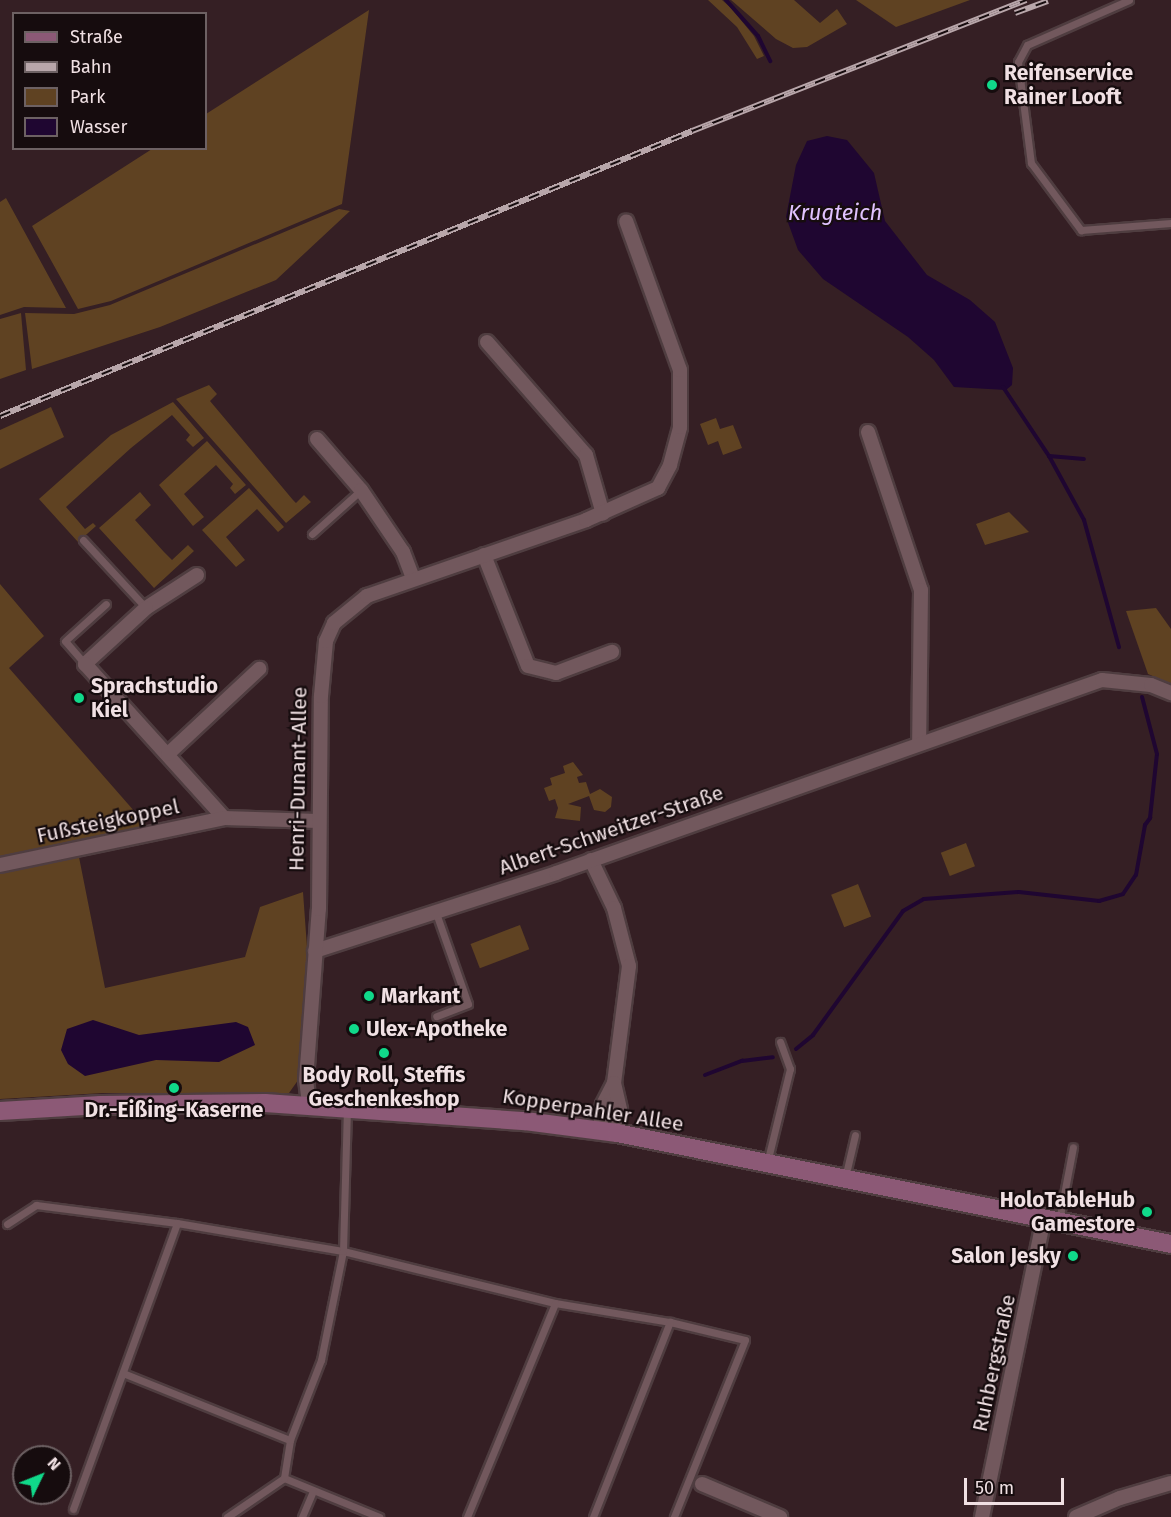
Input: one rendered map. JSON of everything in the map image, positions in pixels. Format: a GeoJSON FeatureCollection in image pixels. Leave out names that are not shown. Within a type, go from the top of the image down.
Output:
{"type":"FeatureCollection","features":[{"type":"Feature","properties":{"kind":"street","name":"Henri-Dunant-Allee"},"geometry":{"type":"LineString","coordinates":[[309,1104],[306,1080],[319,909],[318,821],[322,668],[326,641],[334,623],[351,607],[413,578],[603,514],[658,489],[676,447],[683,400],[680,370],[664,318],[626,221]]}},
{"type":"Feature","properties":{"kind":"street"},"geometry":{"type":"LineString","coordinates":[[487,342],[586,455],[603,514]]}},
{"type":"Feature","properties":{"kind":"street"},"geometry":{"type":"LineString","coordinates":[[868,432],[921,590],[919,743]]}},
{"type":"Feature","properties":{"kind":"street"},"geometry":{"type":"LineString","coordinates":[[317,439],[360,490],[403,552],[413,578]]}},
{"type":"Feature","properties":{"kind":"street"},"geometry":{"type":"LineString","coordinates":[[484,555],[528,666],[556,673],[612,652]]}},
{"type":"Feature","properties":{"kind":"street"},"geometry":{"type":"LineString","coordinates":[[197,575],[146,608],[85,664],[224,818]]}},
{"type":"Feature","properties":{"kind":"street"},"geometry":{"type":"LineString","coordinates":[[168,754],[259,669]]}},
{"type":"Feature","properties":{"kind":"street","name":"Albert-Schweitzer-Straße"},"geometry":{"type":"LineString","coordinates":[[315,951],[591,860],[1102,680],[1151,685],[1171,693]]}},
{"type":"Feature","properties":{"kind":"street","name":"Fußsteigkoppel"},"geometry":{"type":"LineString","coordinates":[[0,865],[224,818],[318,821]]}},
{"type":"Feature","properties":{"kind":"street"},"geometry":{"type":"LineString","coordinates":[[591,860],[614,908],[628,966],[614,1083],[620,1110],[609,1132]]}},
{"type":"Feature","properties":{"kind":"street","name":"Kopperpahler Allee"},"geometry":{"type":"LineString","coordinates":[[0,1110],[101,1105],[309,1104],[471,1115],[609,1132],[1171,1244]]}},
{"type":"Feature","properties":{"kind":"street","name":"Ruhbergstraße"},"geometry":{"type":"LineString","coordinates":[[982,1517],[1051,1219]]}},
{"type":"Feature","properties":{"kind":"street"},"geometry":{"type":"LineString","coordinates":[[1076,1517],[1120,1498],[1171,1483]]}},
{"type":"Feature","properties":{"kind":"street"},"geometry":{"type":"LineString","coordinates":[[702,1484],[780,1517]]}},
{"type":"Feature","properties":{"kind":"lane"},"geometry":{"type":"LineString","coordinates":[[1129,0],[1028,45],[1018,62],[1031,163],[1081,230],[1171,223]]}},
{"type":"Feature","properties":{"kind":"lane"},"geometry":{"type":"LineString","coordinates":[[312,534],[360,490]]}},
{"type":"Feature","properties":{"kind":"lane"},"geometry":{"type":"LineString","coordinates":[[83,540],[146,608]]}},
{"type":"Feature","properties":{"kind":"lane"},"geometry":{"type":"LineString","coordinates":[[85,664],[65,641],[106,604]]}},
{"type":"Feature","properties":{"kind":"lane"},"geometry":{"type":"LineString","coordinates":[[436,913],[468,1004],[436,1016]]}},
{"type":"Feature","properties":{"kind":"lane"},"geometry":{"type":"LineString","coordinates":[[767,1163],[790,1069],[780,1041]]}},
{"type":"Feature","properties":{"kind":"lane"},"geometry":{"type":"LineString","coordinates":[[227,1517],[284,1478],[291,1440],[321,1360],[343,1251],[347,1106]]}},
{"type":"Feature","properties":{"kind":"lane"},"geometry":{"type":"LineString","coordinates":[[845,1178],[855,1135]]}},
{"type":"Feature","properties":{"kind":"lane"},"geometry":{"type":"LineString","coordinates":[[1051,1219],[1073,1147]]}},
{"type":"Feature","properties":{"kind":"lane"},"geometry":{"type":"LineString","coordinates":[[7,1224],[36,1205],[177,1223],[343,1251],[555,1303],[670,1322],[745,1340],[674,1517]]}},
{"type":"Feature","properties":{"kind":"lane"},"geometry":{"type":"LineString","coordinates":[[73,1509],[177,1223]]}},
{"type":"Feature","properties":{"kind":"lane"},"geometry":{"type":"LineString","coordinates":[[467,1517],[555,1303]]}},
{"type":"Feature","properties":{"kind":"lane"},"geometry":{"type":"LineString","coordinates":[[592,1517],[670,1322]]}},
{"type":"Feature","properties":{"kind":"lane"},"geometry":{"type":"LineString","coordinates":[[123,1373],[291,1440]]}},
{"type":"Feature","properties":{"kind":"lane"},"geometry":{"type":"LineString","coordinates":[[284,1478],[379,1517]]}},
{"type":"Feature","properties":{"kind":"lane"},"geometry":{"type":"LineString","coordinates":[[302,1517],[313,1491]]}},
{"type":"Feature","properties":{"kind":"green space"},"geometry":{"type":"Polygon","coordinates":[[[708,0],[722,0],[731,8],[754,36],[764,56],[757,59],[737,27],[708,0]]]}},
{"type":"Feature","properties":{"kind":"green space"},"geometry":{"type":"Polygon","coordinates":[[[731,0],[794,0],[820,23],[837,9],[847,24],[807,47],[793,48],[776,39],[731,0]]]}},
{"type":"Feature","properties":{"kind":"green space"},"geometry":{"type":"Polygon","coordinates":[[[856,0],[970,0],[896,27],[856,0]]]}},
{"type":"Feature","properties":{"kind":"green space"},"geometry":{"type":"Polygon","coordinates":[[[369,10],[342,204],[111,301],[78,309],[32,226],[150,150],[207,150],[207,113],[369,10]]]}},
{"type":"Feature","properties":{"kind":"green space"},"geometry":{"type":"Polygon","coordinates":[[[6,198],[66,308],[24,307],[0,315],[0,202],[6,198]]]}},
{"type":"Feature","properties":{"kind":"green space"},"geometry":{"type":"Polygon","coordinates":[[[339,209],[350,211],[276,280],[160,327],[32,369],[25,313],[74,314],[110,305],[339,209]]]}},
{"type":"Feature","properties":{"kind":"green space"},"geometry":{"type":"Polygon","coordinates":[[[21,313],[26,370],[0,379],[0,319],[21,313]]]}},
{"type":"Feature","properties":{"kind":"green space"},"geometry":{"type":"Polygon","coordinates":[[[209,385],[217,394],[210,401],[293,500],[296,503],[304,495],[311,502],[286,523],[176,399],[209,385]]]}},
{"type":"Feature","properties":{"kind":"green space"},"geometry":{"type":"Polygon","coordinates":[[[173,402],[204,438],[193,447],[186,440],[190,435],[172,415],[131,448],[66,507],[85,529],[93,523],[96,526],[78,542],[39,499],[111,435],[173,402]]]}},
{"type":"Feature","properties":{"kind":"green space"},"geometry":{"type":"Polygon","coordinates":[[[51,407],[64,437],[0,469],[0,430],[51,407]]]}},
{"type":"Feature","properties":{"kind":"green space"},"geometry":{"type":"Polygon","coordinates":[[[716,418],[720,429],[733,425],[742,448],[723,455],[718,441],[708,445],[700,424],[716,418]]]}},
{"type":"Feature","properties":{"kind":"green space"},"geometry":{"type":"Polygon","coordinates":[[[207,441],[246,485],[235,494],[230,488],[233,484],[216,465],[184,494],[204,517],[193,526],[159,485],[207,441]]]}},
{"type":"Feature","properties":{"kind":"green space"},"geometry":{"type":"Polygon","coordinates":[[[249,488],[284,527],[278,532],[257,509],[226,537],[245,560],[236,567],[202,530],[249,488]]]}},
{"type":"Feature","properties":{"kind":"green space"},"geometry":{"type":"Polygon","coordinates":[[[140,492],[151,505],[135,520],[164,552],[172,560],[188,545],[194,551],[154,588],[99,528],[140,492]]]}},
{"type":"Feature","properties":{"kind":"green space"},"geometry":{"type":"Polygon","coordinates":[[[1009,512],[1029,532],[985,545],[976,524],[1009,512]]]}},
{"type":"Feature","properties":{"kind":"green space"},"geometry":{"type":"Polygon","coordinates":[[[0,584],[44,636],[9,668],[149,828],[76,842],[105,988],[245,957],[260,907],[303,892],[307,947],[301,1076],[289,1093],[103,1093],[0,1099],[0,584]]]}},
{"type":"Feature","properties":{"kind":"green space"},"geometry":{"type":"Polygon","coordinates":[[[1156,608],[1171,629],[1171,684],[1148,674],[1126,611],[1156,608]]]}},
{"type":"Feature","properties":{"kind":"green space"},"geometry":{"type":"Polygon","coordinates":[[[573,762],[583,775],[577,777],[579,783],[586,782],[590,794],[600,789],[612,797],[611,807],[605,812],[594,810],[589,796],[568,804],[581,807],[580,821],[555,818],[558,808],[555,799],[549,801],[544,788],[552,785],[550,778],[565,773],[563,766],[573,762]]]}},
{"type":"Feature","properties":{"kind":"green space"},"geometry":{"type":"Polygon","coordinates":[[[966,843],[975,866],[950,876],[941,853],[966,843]]]}},
{"type":"Feature","properties":{"kind":"green space"},"geometry":{"type":"Polygon","coordinates":[[[858,884],[871,916],[844,927],[831,895],[858,884]]]}},
{"type":"Feature","properties":{"kind":"green space"},"geometry":{"type":"Polygon","coordinates":[[[520,925],[529,949],[480,968],[471,944],[520,925]]]}},
{"type":"Feature","properties":{"kind":"water","name":"Krugteich"},"geometry":{"type":"Polygon","coordinates":[[[827,136],[847,140],[874,173],[885,221],[927,275],[970,300],[995,322],[1013,368],[1012,385],[1006,390],[954,387],[934,360],[908,337],[823,279],[798,250],[786,217],[796,165],[807,141],[827,136]]]}},
{"type":"Feature","properties":{"kind":"water"},"geometry":{"type":"Polygon","coordinates":[[[93,1020],[139,1035],[236,1022],[248,1027],[255,1045],[219,1062],[156,1060],[85,1076],[68,1064],[61,1050],[67,1029],[93,1020]]]}},
{"type":"Feature","properties":{"kind":"waterway"},"geometry":{"type":"LineString","coordinates":[[726,0],[758,36],[770,61]]}},
{"type":"Feature","properties":{"kind":"waterway"},"geometry":{"type":"LineString","coordinates":[[1003,387],[1049,456],[1084,520],[1119,647]]}},
{"type":"Feature","properties":{"kind":"waterway"},"geometry":{"type":"LineString","coordinates":[[1049,456],[1084,459]]}},
{"type":"Feature","properties":{"kind":"waterway"},"geometry":{"type":"LineString","coordinates":[[796,1049],[813,1035],[903,911],[924,899],[1019,892],[1099,901],[1123,894],[1136,875],[1145,825],[1150,818],[1157,754],[1142,697]]}},
{"type":"Feature","properties":{"kind":"waterway"},"geometry":{"type":"LineString","coordinates":[[705,1075],[742,1061],[773,1057]]}},
{"type":"Feature","properties":{"kind":"railway"},"geometry":{"type":"LineString","coordinates":[[0,416],[692,131],[1026,0]]}},
{"type":"Feature","properties":{"kind":"railway"},"geometry":{"type":"LineString","coordinates":[[1015,13],[1048,1]]}},
{"type":"Feature","properties":{"kind":"place","name":"Reifenservice Rainer Looft"},"geometry":{"type":"Point","coordinates":[992,85]}},
{"type":"Feature","properties":{"kind":"place","name":"Sprachstudio Kiel"},"geometry":{"type":"Point","coordinates":[79,698]}},
{"type":"Feature","properties":{"kind":"place","name":"Markant"},"geometry":{"type":"Point","coordinates":[369,996]}},
{"type":"Feature","properties":{"kind":"place","name":"Ulex-Apotheke"},"geometry":{"type":"Point","coordinates":[354,1029]}},
{"type":"Feature","properties":{"kind":"place","name":"Body Roll, Steffis Geschenkeshop"},"geometry":{"type":"Point","coordinates":[384,1053]}},
{"type":"Feature","properties":{"kind":"place","name":"Dr.-Eißing-Kaserne"},"geometry":{"type":"Point","coordinates":[174,1088]}},
{"type":"Feature","properties":{"kind":"place","name":"HoloTableHub Gamestore"},"geometry":{"type":"Point","coordinates":[1147,1212]}},
{"type":"Feature","properties":{"kind":"place","name":"Salon Jesky"},"geometry":{"type":"Point","coordinates":[1073,1256]}}]}
